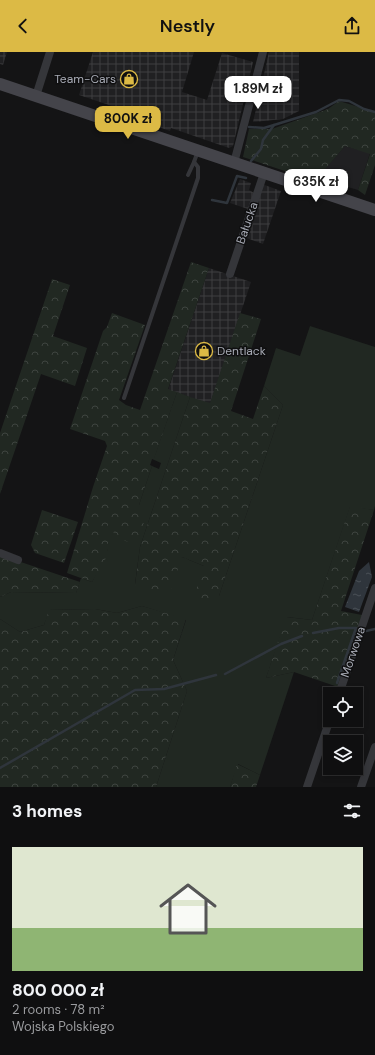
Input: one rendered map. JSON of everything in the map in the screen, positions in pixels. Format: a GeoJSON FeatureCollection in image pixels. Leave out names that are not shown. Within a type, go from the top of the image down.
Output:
{"type":"FeatureCollection","features":[{"type":"Feature","properties":{"kind":"main road"},"geometry":{"type":"LineString","coordinates":[[0,84],[196,156],[234,163],[375,210]]}},
{"type":"Feature","properties":{"kind":"street"},"geometry":{"type":"LineString","coordinates":[[36,96],[50,52]]}},
{"type":"Feature","properties":{"kind":"street"},"geometry":{"type":"LineString","coordinates":[[234,163],[262,52]]}},
{"type":"Feature","properties":{"kind":"street","name":"Bałucka"},"geometry":{"type":"LineString","coordinates":[[230,274],[264,173]]}},
{"type":"Feature","properties":{"kind":"street"},"geometry":{"type":"LineString","coordinates":[[0,553],[18,560]]}},
{"type":"Feature","properties":{"kind":"street","name":"Morwowa"},"geometry":{"type":"LineString","coordinates":[[341,687],[375,588]]}},
{"type":"Feature","properties":{"kind":"street"},"geometry":{"type":"LineString","coordinates":[[307,787],[327,727]]}},
{"type":"Feature","properties":{"kind":"street"},"geometry":{"type":"LineString","coordinates":[[362,787],[375,747]]}},
{"type":"Feature","properties":{"kind":"lane"},"geometry":{"type":"LineString","coordinates":[[188,175],[196,156]]}},
{"type":"Feature","properties":{"kind":"lane"},"geometry":{"type":"LineString","coordinates":[[124,398],[198,178],[196,156]]}},
{"type":"Feature","properties":{"kind":"lane"},"geometry":{"type":"LineString","coordinates":[[339,198],[344,182]]}},
{"type":"Feature","properties":{"kind":"shaded area"},"geometry":{"type":"Polygon","coordinates":[[[0,52],[7,52],[3,65],[0,64],[0,52]]]}},
{"type":"Feature","properties":{"kind":"shaded area"},"geometry":{"type":"Polygon","coordinates":[[[93,52],[194,52],[182,92],[207,100],[222,53],[253,62],[233,146],[229,148],[171,128],[170,131],[126,116],[127,111],[79,95],[93,52]]]}},
{"type":"Feature","properties":{"kind":"shaded area"},"geometry":{"type":"Polygon","coordinates":[[[269,52],[299,52],[299,111],[283,119],[253,122],[269,52]]]}},
{"type":"Feature","properties":{"kind":"shaded area"},"geometry":{"type":"Polygon","coordinates":[[[345,146],[370,153],[358,190],[317,178],[345,146]]]}},
{"type":"Feature","properties":{"kind":"shaded area"},"geometry":{"type":"Polygon","coordinates":[[[240,179],[251,183],[249,190],[254,193],[248,209],[230,203],[240,179]]]}},
{"type":"Feature","properties":{"kind":"shaded area"},"geometry":{"type":"Polygon","coordinates":[[[262,184],[281,191],[263,244],[244,237],[262,184]]]}},
{"type":"Feature","properties":{"kind":"shaded area","name":"Dentlack"},"geometry":{"type":"Polygon","coordinates":[[[209,268],[251,282],[210,404],[168,390],[209,268]]]}},
{"type":"Feature","properties":{"kind":"green space"},"geometry":{"type":"Polygon","coordinates":[[[339,101],[375,112],[375,165],[365,195],[358,190],[370,154],[345,146],[315,181],[243,157],[249,129],[272,129],[328,109],[339,101]]]}},
{"type":"Feature","properties":{"kind":"green space"},"geometry":{"type":"Polygon","coordinates":[[[191,262],[209,268],[168,389],[177,392],[154,459],[152,459],[150,465],[152,466],[139,505],[146,516],[137,544],[114,538],[113,523],[108,523],[108,549],[106,558],[92,582],[67,573],[107,446],[105,441],[70,429],[103,331],[107,327],[112,313],[145,325],[119,400],[126,405],[140,410],[191,262]]]}},
{"type":"Feature","properties":{"kind":"green space"},"geometry":{"type":"Polygon","coordinates":[[[52,279],[70,285],[53,336],[87,348],[75,386],[41,374],[0,494],[0,433],[52,279]]]}},
{"type":"Feature","properties":{"kind":"green space"},"geometry":{"type":"Polygon","coordinates":[[[240,313],[261,319],[231,411],[253,419],[264,386],[283,405],[219,596],[192,602],[204,566],[182,557],[169,595],[135,585],[140,547],[190,397],[210,403],[240,313]]]}},
{"type":"Feature","properties":{"kind":"green space"},"geometry":{"type":"Polygon","coordinates":[[[310,326],[375,347],[374,510],[350,507],[312,620],[287,617],[266,678],[294,672],[260,775],[238,764],[230,787],[156,787],[187,691],[173,660],[186,620],[142,606],[117,613],[95,609],[50,610],[44,625],[20,632],[0,619],[0,597],[11,592],[76,593],[81,578],[92,582],[108,549],[107,523],[113,523],[139,505],[152,466],[159,469],[161,463],[152,459],[154,458],[177,392],[190,397],[140,547],[135,584],[182,557],[204,566],[219,596],[283,405],[264,386],[276,348],[300,356],[310,326]]]}},
{"type":"Feature","properties":{"kind":"green space"},"geometry":{"type":"Polygon","coordinates":[[[350,506],[374,510],[341,611],[362,615],[338,687],[294,672],[266,678],[286,617],[312,620],[350,506]]]}},
{"type":"Feature","properties":{"kind":"green space"},"geometry":{"type":"Polygon","coordinates":[[[42,510],[78,522],[64,563],[35,553],[31,545],[42,510]]]}},
{"type":"Feature","properties":{"kind":"green space"},"geometry":{"type":"Polygon","coordinates":[[[0,555],[80,582],[76,593],[11,592],[0,597],[0,555]]]}},
{"type":"Feature","properties":{"kind":"green space"},"geometry":{"type":"Polygon","coordinates":[[[142,606],[186,619],[173,660],[187,691],[156,787],[0,787],[0,619],[20,632],[44,625],[49,610],[95,609],[117,613],[142,606]]]}},
{"type":"Feature","properties":{"kind":"green space"},"geometry":{"type":"Polygon","coordinates":[[[237,764],[260,775],[256,787],[230,787],[237,764]]]}},
{"type":"Feature","properties":{"kind":"water"},"geometry":{"type":"Polygon","coordinates":[[[369,562],[372,577],[359,612],[345,607],[359,571],[369,562]]]}},
{"type":"Feature","properties":{"kind":"waterway"},"geometry":{"type":"LineString","coordinates":[[251,161],[261,149],[263,140],[274,125],[316,112],[339,100],[349,101],[364,109],[375,112]]}},
{"type":"Feature","properties":{"kind":"waterway"},"geometry":{"type":"LineString","coordinates":[[249,127],[264,128],[274,125]]}},
{"type":"Feature","properties":{"kind":"waterway"},"geometry":{"type":"LineString","coordinates":[[212,200],[227,203],[237,176],[246,178]]}},
{"type":"Feature","properties":{"kind":"waterway"},"geometry":{"type":"LineString","coordinates":[[313,633],[339,628],[356,628],[337,683]]}},
{"type":"Feature","properties":{"kind":"waterway"},"geometry":{"type":"LineString","coordinates":[[366,631],[375,629]]}},
{"type":"Feature","properties":{"kind":"waterway"},"geometry":{"type":"LineString","coordinates":[[225,674],[281,644],[302,636]]}},
{"type":"Feature","properties":{"kind":"waterway"},"geometry":{"type":"LineString","coordinates":[[0,768],[135,690],[164,689],[216,675]]}},
{"type":"Feature","properties":{"kind":"place","name":"Team-Cars"},"geometry":{"type":"Point","coordinates":[129,79]}},
{"type":"Feature","properties":{"kind":"place","name":"Dentlack"},"geometry":{"type":"Point","coordinates":[204,351]}}]}
